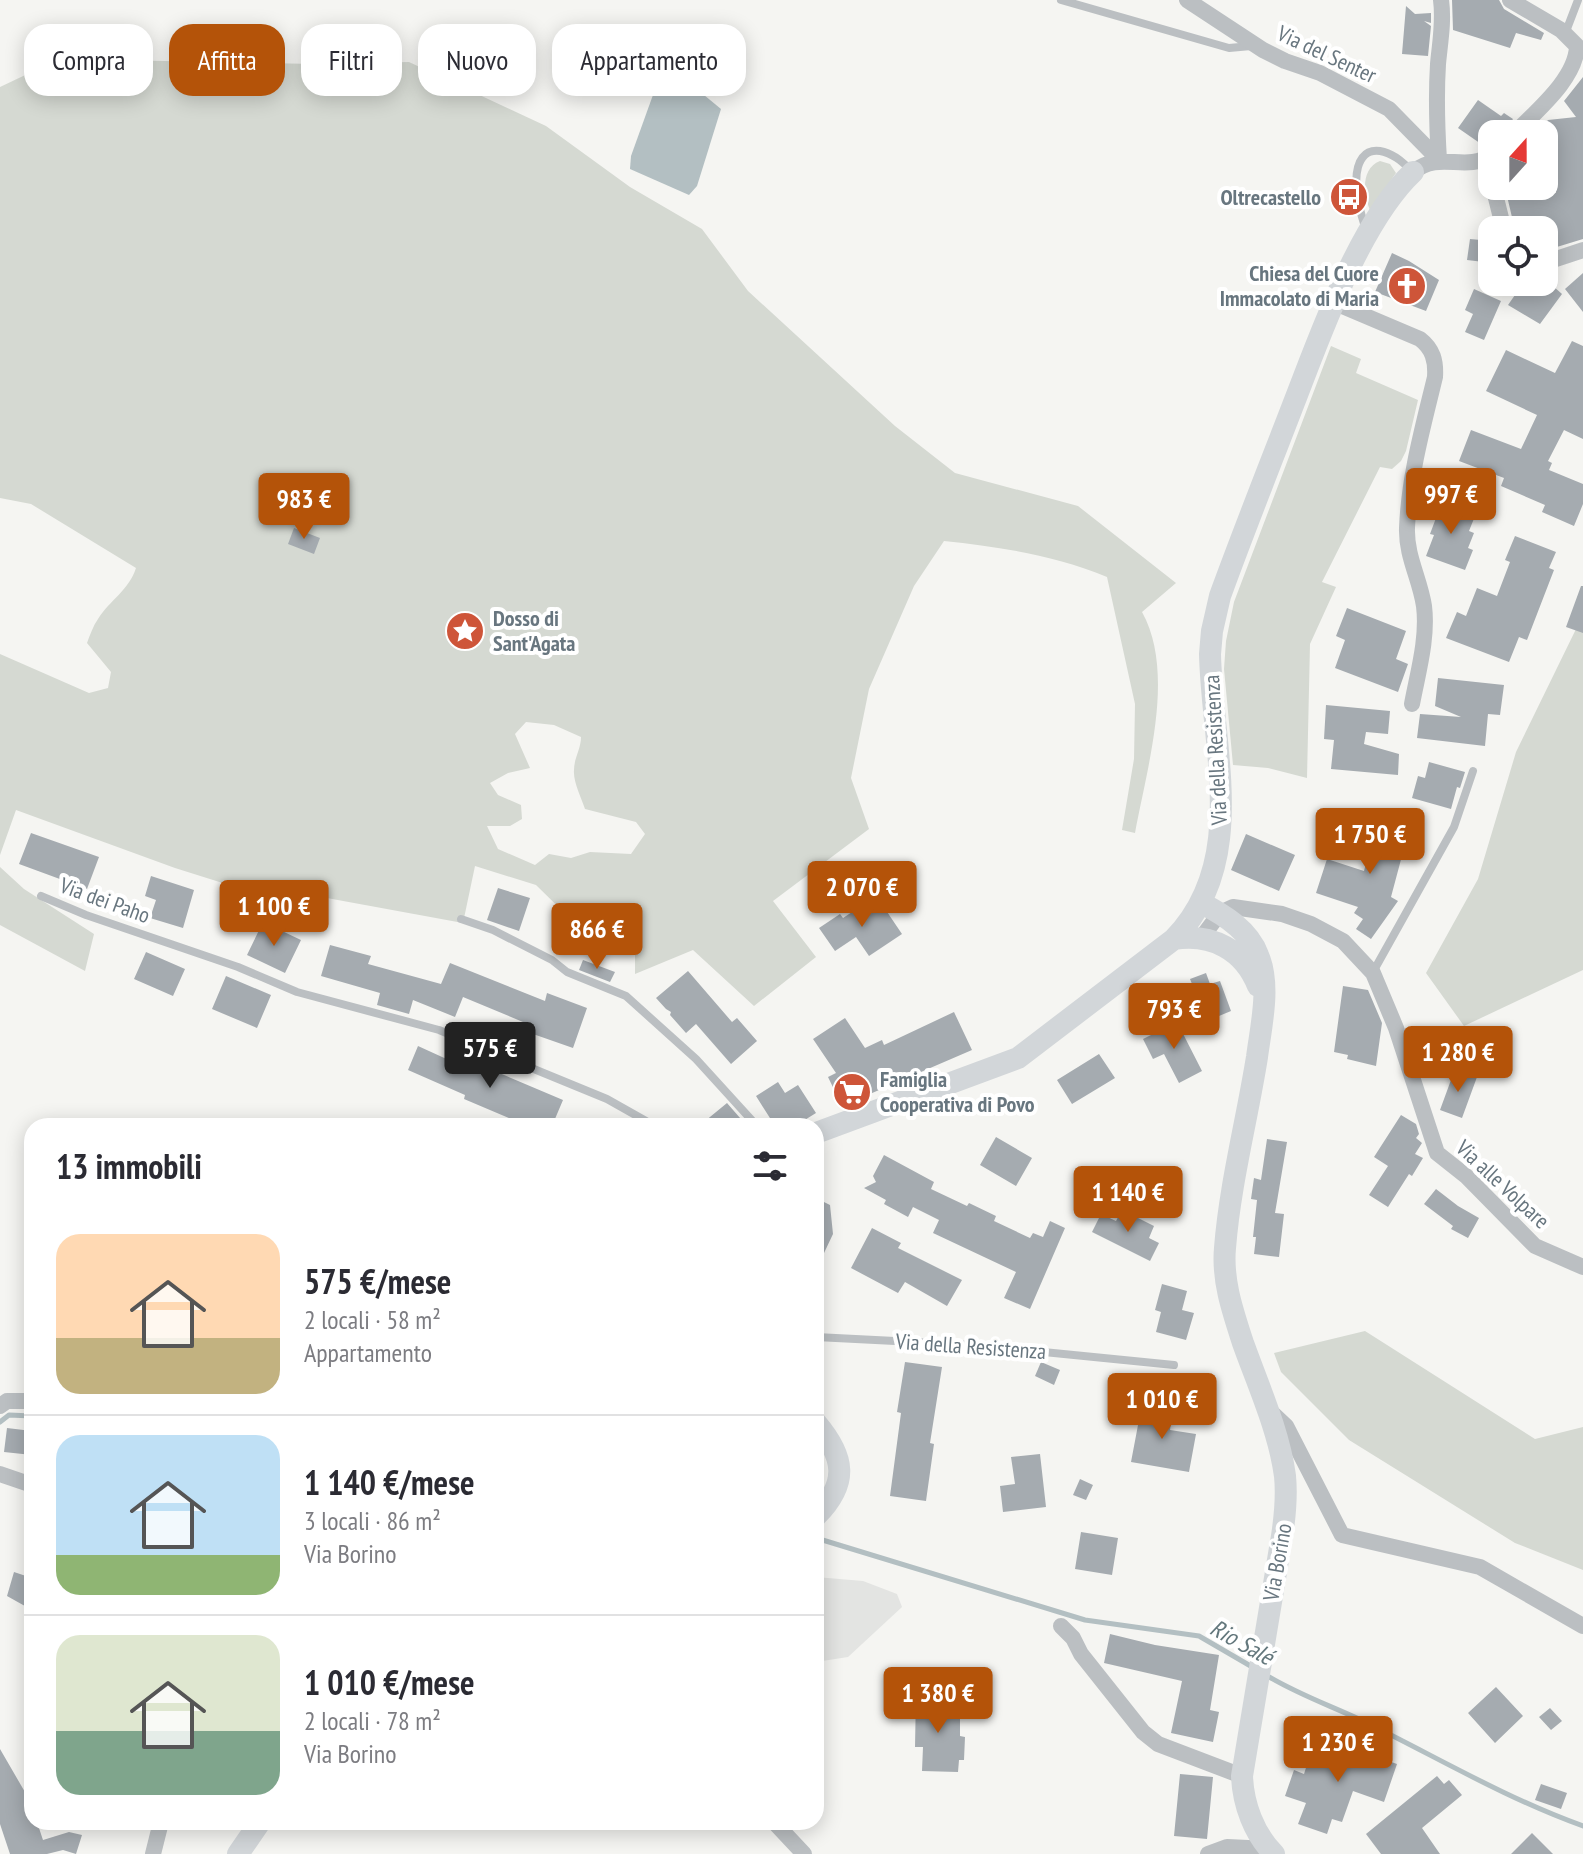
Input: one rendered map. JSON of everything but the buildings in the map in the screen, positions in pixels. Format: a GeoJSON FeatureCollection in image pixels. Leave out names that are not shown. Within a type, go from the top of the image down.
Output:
{"type":"FeatureCollection","features":[{"type":"Feature","properties":{"kind":"street","name":"Via del Senter"},"geometry":{"type":"LineString","coordinates":[[1187,0],[1285,61],[1320,73],[1389,109],[1439,160]]}},
{"type":"Feature","properties":{"kind":"street"},"geometry":{"type":"LineString","coordinates":[[1439,160],[1436,122],[1443,19],[1441,0]]}},
{"type":"Feature","properties":{"kind":"street"},"geometry":{"type":"LineString","coordinates":[[1510,0],[1575,43],[1576,61],[1566,77],[1527,120]]}},
{"type":"Feature","properties":{"kind":"street"},"geometry":{"type":"LineString","coordinates":[[1413,172],[1422,165],[1439,160],[1478,162]]}},
{"type":"Feature","properties":{"kind":"street","name":"Via della Resistenza"},"geometry":{"type":"LineString","coordinates":[[824,1130],[1018,1058],[1210,908],[1221,821],[1211,680],[1212,631],[1220,596],[1335,303],[1367,234],[1413,172]]}},
{"type":"Feature","properties":{"kind":"street"},"geometry":{"type":"LineString","coordinates":[[1558,258],[1583,250]]}},
{"type":"Feature","properties":{"kind":"street"},"geometry":{"type":"LineString","coordinates":[[1335,303],[1420,339],[1427,345],[1436,365],[1413,464],[1407,530],[1410,559],[1424,606],[1424,641],[1412,704]]}},
{"type":"Feature","properties":{"kind":"street"},"geometry":{"type":"LineString","coordinates":[[1202,937],[1210,908]]}},
{"type":"Feature","properties":{"kind":"street","name":"Via alle Volpare"},"geometry":{"type":"LineString","coordinates":[[1210,908],[1250,908],[1282,914],[1311,924],[1343,941],[1373,973],[1400,1040],[1437,1153],[1466,1176],[1535,1246],[1583,1267]]}},
{"type":"Feature","properties":{"kind":"street","name":"Via Borino"},"geometry":{"type":"LineString","coordinates":[[1210,908],[1240,930],[1258,954],[1263,975],[1252,1088],[1227,1230],[1224,1268],[1232,1309],[1285,1473],[1282,1536],[1242,1776],[1246,1806],[1260,1838],[1271,1852]]}},
{"type":"Feature","properties":{"kind":"street"},"geometry":{"type":"LineString","coordinates":[[1174,939],[1202,937],[1236,953],[1253,974],[1263,999]]}},
{"type":"Feature","properties":{"kind":"street"},"geometry":{"type":"LineString","coordinates":[[0,1406],[7,1401],[24,1401]]}},
{"type":"Feature","properties":{"kind":"street","name":"Via Borino"},"geometry":{"type":"LineString","coordinates":[[1265,1406],[1286,1426],[1342,1535],[1480,1567],[1583,1626]]}},
{"type":"Feature","properties":{"kind":"street"},"geometry":{"type":"LineString","coordinates":[[824,1434],[836,1451],[840,1478],[824,1506]]}},
{"type":"Feature","properties":{"kind":"street"},"geometry":{"type":"LineString","coordinates":[[0,1474],[24,1482]]}},
{"type":"Feature","properties":{"kind":"street"},"geometry":{"type":"LineString","coordinates":[[1061,1626],[1143,1732],[1158,1744],[1242,1776]]}},
{"type":"Feature","properties":{"kind":"street"},"geometry":{"type":"LineString","coordinates":[[153,1854],[159,1830]]}},
{"type":"Feature","properties":{"kind":"street"},"geometry":{"type":"LineString","coordinates":[[238,1854],[254,1830]]}},
{"type":"Feature","properties":{"kind":"street"},"geometry":{"type":"LineString","coordinates":[[780,1830],[804,1854]]}},
{"type":"Feature","properties":{"kind":"street"},"geometry":{"type":"LineString","coordinates":[[1208,1854],[1227,1847],[1271,1852]]}},
{"type":"Feature","properties":{"kind":"lane"},"geometry":{"type":"LineString","coordinates":[[1061,0],[1229,48],[1256,45]]}},
{"type":"Feature","properties":{"kind":"lane"},"geometry":{"type":"LineString","coordinates":[[1575,43],[1578,0]]}},
{"type":"Feature","properties":{"kind":"lane"},"geometry":{"type":"LineString","coordinates":[[1367,234],[1356,179],[1361,160],[1368,153],[1387,151],[1398,156],[1413,172]]}},
{"type":"Feature","properties":{"kind":"lane"},"geometry":{"type":"LineString","coordinates":[[1373,973],[1448,839],[1473,771]]}},
{"type":"Feature","properties":{"kind":"lane","name":"Via dei Paho"},"geometry":{"type":"LineString","coordinates":[[41,896],[86,915],[183,946],[297,992],[439,1030],[607,1099],[641,1118]]}},
{"type":"Feature","properties":{"kind":"lane"},"geometry":{"type":"LineString","coordinates":[[461,919],[493,930],[552,960],[567,972],[626,996],[696,1059],[750,1118]]}},
{"type":"Feature","properties":{"kind":"lane","name":"Via della Resistenza"},"geometry":{"type":"LineString","coordinates":[[824,1337],[974,1345],[1174,1365]]}},
{"type":"Feature","properties":{"kind":"shaded area"},"geometry":{"type":"Polygon","coordinates":[[[153,61],[169,61],[169,96],[285,96],[285,63],[301,64],[301,96],[402,96],[402,62],[409,62],[418,66],[418,96],[482,96],[546,126],[630,187],[702,229],[748,291],[895,426],[955,473],[1078,506],[1176,583],[1142,612],[1152,636],[1158,691],[1156,721],[1135,833],[1122,830],[1134,759],[1135,704],[1107,577],[1027,553],[944,541],[914,586],[869,689],[851,778],[869,829],[773,901],[816,957],[754,1006],[693,950],[635,974],[635,944],[592,940],[536,885],[475,866],[463,923],[316,896],[248,891],[16,810],[0,855],[0,654],[89,693],[108,688],[111,672],[87,643],[96,622],[129,583],[136,568],[31,504],[0,498],[0,87],[24,76],[24,96],[153,96],[153,61]],[[526,722],[515,734],[530,768],[508,773],[490,783],[498,795],[521,805],[522,819],[510,826],[487,826],[498,849],[535,865],[549,854],[571,858],[590,852],[631,854],[645,834],[636,822],[585,809],[574,775],[581,737],[554,725],[526,722]]]}},
{"type":"Feature","properties":{"kind":"shaded area"},"geometry":{"type":"Polygon","coordinates":[[[653,96],[705,96],[721,109],[697,186],[689,195],[630,169],[631,156],[653,96]]]}},
{"type":"Feature","properties":{"kind":"shaded area"},"geometry":{"type":"Polygon","coordinates":[[[1380,161],[1390,164],[1396,173],[1370,210],[1365,182],[1369,169],[1380,161]]]}},
{"type":"Feature","properties":{"kind":"shaded area"},"geometry":{"type":"Polygon","coordinates":[[[1331,346],[1361,359],[1356,373],[1418,400],[1401,461],[1392,469],[1380,467],[1322,582],[1336,587],[1310,644],[1307,778],[1268,768],[1233,765],[1224,669],[1234,602],[1331,346]]]}},
{"type":"Feature","properties":{"kind":"shaded area"},"geometry":{"type":"Polygon","coordinates":[[[1577,627],[1583,629],[1583,970],[1464,1026],[1426,973],[1478,879],[1516,752],[1577,627]]]}},
{"type":"Feature","properties":{"kind":"shaded area"},"geometry":{"type":"Polygon","coordinates":[[[0,867],[24,889],[94,934],[85,971],[0,925],[0,867]]]}},
{"type":"Feature","properties":{"kind":"shaded area"},"geometry":{"type":"Polygon","coordinates":[[[1365,1331],[1535,1439],[1583,1427],[1583,1570],[1515,1543],[1349,1440],[1281,1372],[1274,1353],[1365,1331]]]}},
{"type":"Feature","properties":{"kind":"shaded area"},"geometry":{"type":"Polygon","coordinates":[[[824,1578],[863,1581],[897,1594],[902,1607],[848,1657],[824,1661],[824,1578]]]}},
{"type":"Feature","properties":{"kind":"waterway","name":"Rio Salé"},"geometry":{"type":"LineString","coordinates":[[0,1422],[9,1415],[24,1416]]}},
{"type":"Feature","properties":{"kind":"waterway","name":"Rio Salé"},"geometry":{"type":"LineString","coordinates":[[824,1540],[1085,1620],[1199,1636],[1254,1668]]}},
{"type":"Feature","properties":{"kind":"waterway","name":"Rio Salé"},"geometry":{"type":"LineString","coordinates":[[1266,1675],[1498,1790],[1583,1826]]}},
{"type":"Feature","properties":{"kind":"place","name":"Oltrecastello"},"geometry":{"type":"Point","coordinates":[1349,197]}},
{"type":"Feature","properties":{"kind":"place","name":"Chiesa del Cuore Immacolato di Maria"},"geometry":{"type":"Point","coordinates":[1407,286]}},
{"type":"Feature","properties":{"kind":"place","name":"Dosso di Sant'Agata"},"geometry":{"type":"Point","coordinates":[465,631]}},
{"type":"Feature","properties":{"kind":"place","name":"Famiglia Cooperativa di Povo"},"geometry":{"type":"Point","coordinates":[852,1092]}}]}
